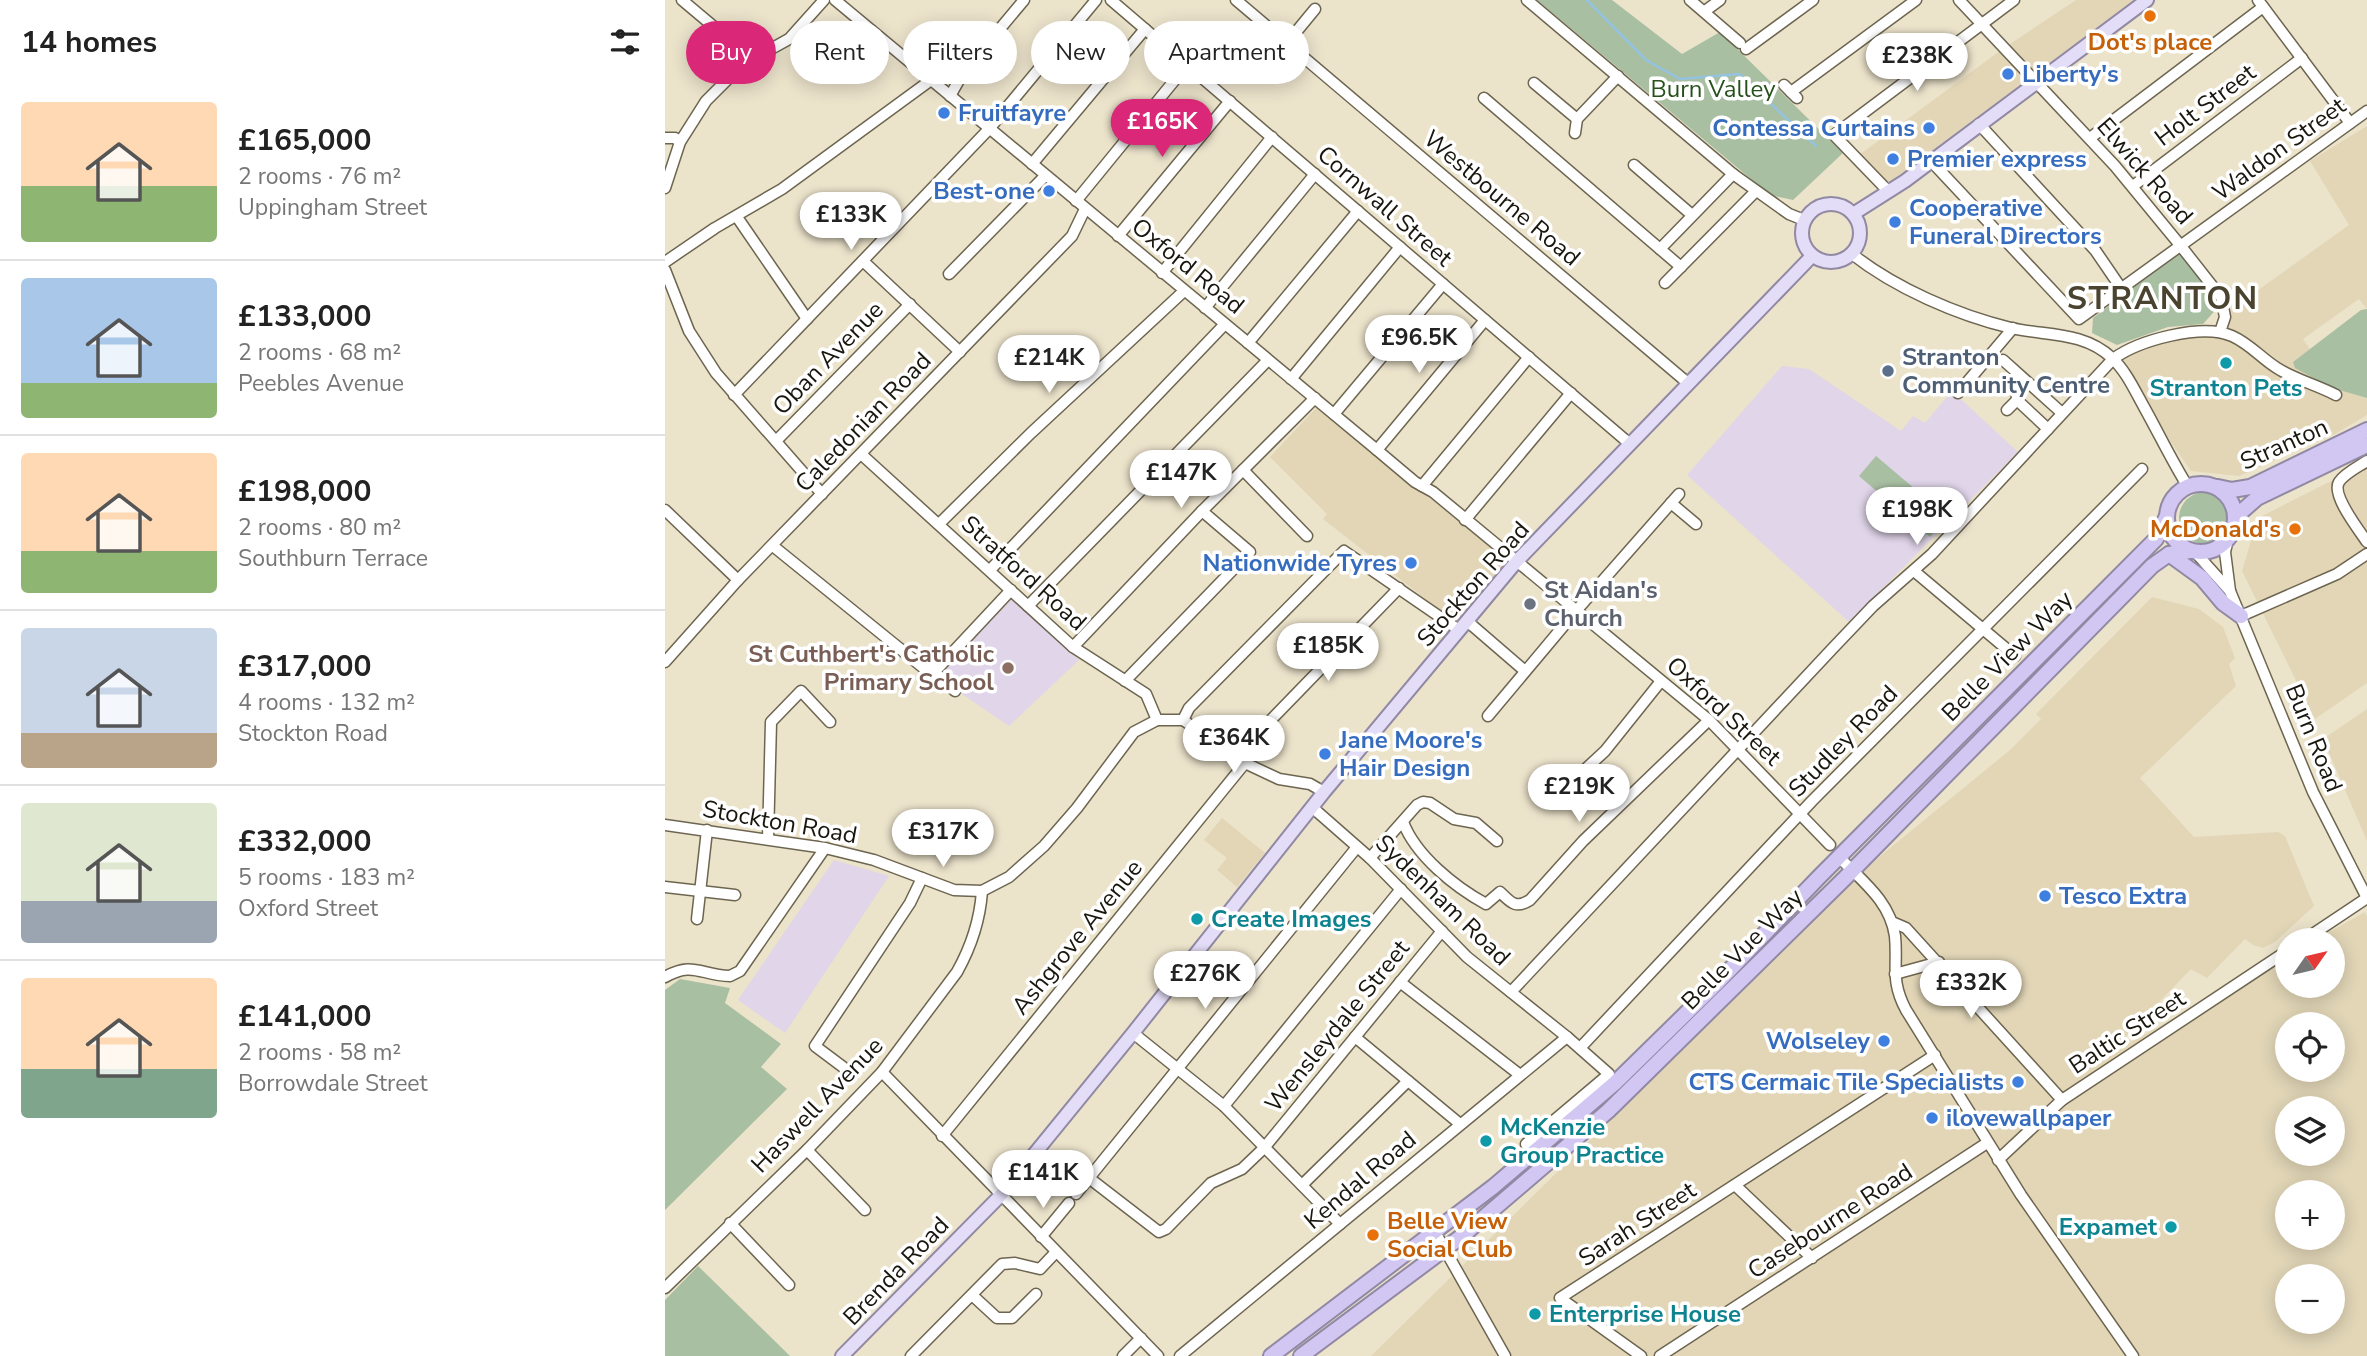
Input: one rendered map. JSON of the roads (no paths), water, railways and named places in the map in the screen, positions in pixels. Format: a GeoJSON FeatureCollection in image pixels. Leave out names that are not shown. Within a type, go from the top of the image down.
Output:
{"type":"FeatureCollection","features":[{"type":"Feature","properties":{"kind":"highway","name":"Stranton"},"geometry":{"type":"LineString","coordinates":[[2218,487],[2232,490],[2249,486],[2367,430]]}},
{"type":"Feature","properties":{"kind":"highway","name":"Stranton"},"geometry":{"type":"LineString","coordinates":[[2235,524],[2241,512],[2257,498],[2367,445]]}},
{"type":"Feature","properties":{"kind":"highway"},"geometry":{"type":"LineString","coordinates":[[2169,554],[2193,552],[2212,550],[2228,539],[2235,524],[2231,502],[2218,487],[2202,484],[2188,487],[2172,499],[2166,518],[2169,531],[2175,540],[2193,552]]}},
{"type":"Feature","properties":{"kind":"highway","name":"Belle View Way"},"geometry":{"type":"LineString","coordinates":[[1874,822],[2156,539],[2166,518]]}},
{"type":"Feature","properties":{"kind":"highway"},"geometry":{"type":"LineString","coordinates":[[2169,554],[2202,578],[2223,603],[2241,616]]}},
{"type":"Feature","properties":{"kind":"highway","name":"Belle Vue Way"},"geometry":{"type":"LineString","coordinates":[[1301,1356],[1445,1249],[1608,1111],[1852,871],[2152,566],[2169,554]]}},
{"type":"Feature","properties":{"kind":"highway","name":"Belle Vue Way"},"geometry":{"type":"LineString","coordinates":[[1271,1356],[1541,1149],[1615,1083],[1718,982],[1835,851],[1874,822]]}},
{"type":"Feature","properties":{"kind":"main road"},"geometry":{"type":"LineString","coordinates":[[1853,214],[1889,192],[2147,0]]}},
{"type":"Feature","properties":{"kind":"main road"},"geometry":{"type":"LineString","coordinates":[[1827,204],[1846,208],[1853,214],[1860,230],[1860,239],[1852,254],[1837,262],[1828,262],[1812,256],[1803,243],[1804,220],[1818,206],[1827,204]]}},
{"type":"Feature","properties":{"kind":"main road","name":"Stockton Road"},"geometry":{"type":"LineString","coordinates":[[1324,792],[1517,561],[1812,256]]}},
{"type":"Feature","properties":{"kind":"main road","name":"Brenda Road"},"geometry":{"type":"LineString","coordinates":[[848,1354],[1000,1196],[1324,792]]}},
{"type":"Feature","properties":{"kind":"street"},"geometry":{"type":"LineString","coordinates":[[682,0],[707,21]]}},
{"type":"Feature","properties":{"kind":"street"},"geometry":{"type":"LineString","coordinates":[[776,46],[789,39],[824,0]]}},
{"type":"Feature","properties":{"kind":"street","name":"Oxford Road"},"geometry":{"type":"LineString","coordinates":[[835,0],[903,57]]}},
{"type":"Feature","properties":{"kind":"street"},"geometry":{"type":"LineString","coordinates":[[950,96],[963,73],[1024,0]]}},
{"type":"Feature","properties":{"kind":"street"},"geometry":{"type":"LineString","coordinates":[[734,395],[989,129],[1096,0]]}},
{"type":"Feature","properties":{"kind":"street","name":"Cornwall Street"},"geometry":{"type":"LineString","coordinates":[[1111,0],[1144,28]]}},
{"type":"Feature","properties":{"kind":"street","name":"Westbourne Road"},"geometry":{"type":"LineString","coordinates":[[1236,0],[1261,21]]}},
{"type":"Feature","properties":{"kind":"street"},"geometry":{"type":"LineString","coordinates":[[1527,0],[1733,174],[1789,214],[1804,220]]}},
{"type":"Feature","properties":{"kind":"street"},"geometry":{"type":"LineString","coordinates":[[1690,0],[1743,46],[1813,0]]}},
{"type":"Feature","properties":{"kind":"street"},"geometry":{"type":"LineString","coordinates":[[1705,12],[1720,0]]}},
{"type":"Feature","properties":{"kind":"street"},"geometry":{"type":"LineString","coordinates":[[1791,92],[1916,0]]}},
{"type":"Feature","properties":{"kind":"street","name":"Elwick Road"},"geometry":{"type":"LineString","coordinates":[[1959,0],[2133,186],[2221,297],[2225,317],[2220,332]]}},
{"type":"Feature","properties":{"kind":"street"},"geometry":{"type":"LineString","coordinates":[[1889,192],[1833,135],[2014,0]]}},
{"type":"Feature","properties":{"kind":"street"},"geometry":{"type":"LineString","coordinates":[[2090,138],[2260,3],[2350,123]]}},
{"type":"Feature","properties":{"kind":"street"},"geometry":{"type":"LineString","coordinates":[[1305,21],[1315,9]]}},
{"type":"Feature","properties":{"kind":"street"},"geometry":{"type":"LineString","coordinates":[[1032,164],[1144,30]]}},
{"type":"Feature","properties":{"kind":"street","name":"Holt Street"},"geometry":{"type":"LineString","coordinates":[[2133,186],[2302,58]]}},
{"type":"Feature","properties":{"kind":"street","name":"Westbourne Road"},"geometry":{"type":"LineString","coordinates":[[1309,62],[1689,384]]}},
{"type":"Feature","properties":{"kind":"street"},"geometry":{"type":"LineString","coordinates":[[1575,133],[1577,119],[1618,76]]}},
{"type":"Feature","properties":{"kind":"street"},"geometry":{"type":"LineString","coordinates":[[1534,83],[1577,119]]}},
{"type":"Feature","properties":{"kind":"street"},"geometry":{"type":"LineString","coordinates":[[665,188],[680,142],[706,100],[721,84]]}},
{"type":"Feature","properties":{"kind":"street"},"geometry":{"type":"LineString","coordinates":[[665,262],[715,228],[782,189],[926,84]]}},
{"type":"Feature","properties":{"kind":"street","name":"Oxford Road"},"geometry":{"type":"LineString","coordinates":[[936,84],[1333,414],[1517,561]]}},
{"type":"Feature","properties":{"kind":"street"},"geometry":{"type":"LineString","coordinates":[[1076,201],[1171,84]]}},
{"type":"Feature","properties":{"kind":"street","name":"Cornwall Street"},"geometry":{"type":"LineString","coordinates":[[1210,84],[1630,444]]}},
{"type":"Feature","properties":{"kind":"street"},"geometry":{"type":"LineString","coordinates":[[1484,98],[1681,267]]}},
{"type":"Feature","properties":{"kind":"street"},"geometry":{"type":"LineString","coordinates":[[1118,236],[1230,101]]}},
{"type":"Feature","properties":{"kind":"street","name":"Waldon Street"},"geometry":{"type":"LineString","coordinates":[[1931,161],[2079,318],[2367,111]]}},
{"type":"Feature","properties":{"kind":"street"},"geometry":{"type":"LineString","coordinates":[[1979,124],[2095,250],[2121,288]]}},
{"type":"Feature","properties":{"kind":"street"},"geometry":{"type":"LineString","coordinates":[[666,136],[680,142]]}},
{"type":"Feature","properties":{"kind":"street"},"geometry":{"type":"LineString","coordinates":[[1162,273],[1272,137]]}},
{"type":"Feature","properties":{"kind":"street"},"geometry":{"type":"LineString","coordinates":[[1634,165],[1692,215]]}},
{"type":"Feature","properties":{"kind":"street"},"geometry":{"type":"LineString","coordinates":[[1205,307],[1315,174]]}},
{"type":"Feature","properties":{"kind":"street"},"geometry":{"type":"LineString","coordinates":[[1660,249],[1733,174]]}},
{"type":"Feature","properties":{"kind":"street"},"geometry":{"type":"LineString","coordinates":[[949,274],[1045,176]]}},
{"type":"Feature","properties":{"kind":"street"},"geometry":{"type":"LineString","coordinates":[[1665,283],[1756,191]]}},
{"type":"Feature","properties":{"kind":"street","name":"Caledonian Road"},"geometry":{"type":"LineString","coordinates":[[665,662],[738,580],[1072,236],[1085,209]]}},
{"type":"Feature","properties":{"kind":"street"},"geometry":{"type":"LineString","coordinates":[[1248,343],[1358,211]]}},
{"type":"Feature","properties":{"kind":"street"},"geometry":{"type":"LineString","coordinates":[[737,217],[807,319]]}},
{"type":"Feature","properties":{"kind":"street"},"geometry":{"type":"LineString","coordinates":[[1291,379],[1400,247]]}},
{"type":"Feature","properties":{"kind":"street"},"geometry":{"type":"LineString","coordinates":[[1852,254],[1877,274],[1947,306],[2013,328],[2060,334],[2088,341],[2113,359],[2135,390],[2188,487]]}},
{"type":"Feature","properties":{"kind":"street"},"geometry":{"type":"LineString","coordinates":[[863,261],[960,352]]}},
{"type":"Feature","properties":{"kind":"street"},"geometry":{"type":"LineString","coordinates":[[665,270],[699,349],[734,395],[823,494]]}},
{"type":"Feature","properties":{"kind":"street"},"geometry":{"type":"LineString","coordinates":[[1333,414],[1443,284]]}},
{"type":"Feature","properties":{"kind":"street"},"geometry":{"type":"LineString","coordinates":[[939,524],[1031,433],[1184,290]]}},
{"type":"Feature","properties":{"kind":"street","name":"Oban Avenue"},"geometry":{"type":"LineString","coordinates":[[776,441],[910,304]]}},
{"type":"Feature","properties":{"kind":"street"},"geometry":{"type":"LineString","coordinates":[[1377,450],[1485,320]]}},
{"type":"Feature","properties":{"kind":"street"},"geometry":{"type":"LineString","coordinates":[[990,570],[1225,324]]}},
{"type":"Feature","properties":{"kind":"street"},"geometry":{"type":"LineString","coordinates":[[1958,393],[2013,328]]}},
{"type":"Feature","properties":{"kind":"street"},"geometry":{"type":"LineString","coordinates":[[1511,992],[1873,607],[1914,571],[2113,359],[2124,351],[2172,337],[2196,331],[2220,332]]}},
{"type":"Feature","properties":{"kind":"street","name":"Stranton"},"geometry":{"type":"LineString","coordinates":[[2220,332],[2245,343],[2278,369],[2336,395]]}},
{"type":"Feature","properties":{"kind":"street"},"geometry":{"type":"LineString","coordinates":[[1422,486],[1529,357]]}},
{"type":"Feature","properties":{"kind":"street"},"geometry":{"type":"LineString","coordinates":[[1028,606],[1268,360]]}},
{"type":"Feature","properties":{"kind":"street"},"geometry":{"type":"LineString","coordinates":[[2003,360],[2062,413]]}},
{"type":"Feature","properties":{"kind":"street"},"geometry":{"type":"LineString","coordinates":[[2016,385],[2017,400],[2048,429]]}},
{"type":"Feature","properties":{"kind":"street"},"geometry":{"type":"LineString","coordinates":[[1465,520],[1571,393]]}},
{"type":"Feature","properties":{"kind":"street"},"geometry":{"type":"LineString","coordinates":[[1073,647],[1202,511],[1315,398]]}},
{"type":"Feature","properties":{"kind":"street"},"geometry":{"type":"LineString","coordinates":[[2007,410],[2017,400]]}},
{"type":"Feature","properties":{"kind":"street","name":"Stratford Road"},"geometry":{"type":"LineString","coordinates":[[861,454],[1073,647],[1146,694],[1157,720]]}},
{"type":"Feature","properties":{"kind":"street"},"geometry":{"type":"LineString","coordinates":[[2367,461],[2338,483],[2339,498],[2367,542]]}},
{"type":"Feature","properties":{"kind":"street"},"geometry":{"type":"LineString","coordinates":[[1243,470],[1307,536]]}},
{"type":"Feature","properties":{"kind":"street","name":"Studley Road"},"geometry":{"type":"LineString","coordinates":[[1580,1048],[1801,814],[2142,470]]}},
{"type":"Feature","properties":{"kind":"street"},"geometry":{"type":"LineString","coordinates":[[1488,716],[1679,494]]}},
{"type":"Feature","properties":{"kind":"street"},"geometry":{"type":"LineString","coordinates":[[1671,503],[1696,524]]}},
{"type":"Feature","properties":{"kind":"street"},"geometry":{"type":"LineString","coordinates":[[665,510],[738,580]]}},
{"type":"Feature","properties":{"kind":"street"},"geometry":{"type":"LineString","coordinates":[[1125,681],[1250,552],[1202,511]]}},
{"type":"Feature","properties":{"kind":"street","name":"Burn Road"},"geometry":{"type":"LineString","coordinates":[[2228,539],[2225,552],[2230,591],[2312,792],[2367,898]]}},
{"type":"Feature","properties":{"kind":"street"},"geometry":{"type":"LineString","coordinates":[[773,546],[925,669],[933,670],[939,667],[1011,590]]}},
{"type":"Feature","properties":{"kind":"street"},"geometry":{"type":"LineString","coordinates":[[1183,720],[1189,708],[1340,553],[1348,552],[1399,588],[1463,625],[1525,671]]}},
{"type":"Feature","properties":{"kind":"street","name":"Burn Road"},"geometry":{"type":"LineString","coordinates":[[2193,552],[2230,591]]}},
{"type":"Feature","properties":{"kind":"street"},"geometry":{"type":"LineString","coordinates":[[2241,616],[2337,574],[2367,554]]}},
{"type":"Feature","properties":{"kind":"street","name":"Oxford Street"},"geometry":{"type":"LineString","coordinates":[[1517,561],[1709,720],[1876,893],[1892,922]]}},
{"type":"Feature","properties":{"kind":"street"},"geometry":{"type":"LineString","coordinates":[[1914,571],[2015,656]]}},
{"type":"Feature","properties":{"kind":"street"},"geometry":{"type":"LineString","coordinates":[[1235,757],[1399,588]]}},
{"type":"Feature","properties":{"kind":"street"},"geometry":{"type":"LineString","coordinates":[[933,670],[955,691]]}},
{"type":"Feature","properties":{"kind":"street"},"geometry":{"type":"LineString","coordinates":[[1563,790],[1605,751],[1661,681]]}},
{"type":"Feature","properties":{"kind":"street"},"geometry":{"type":"LineString","coordinates":[[768,839],[771,722],[800,691],[831,722]]}},
{"type":"Feature","properties":{"kind":"street"},"geometry":{"type":"LineString","coordinates":[[982,891],[1009,877],[1044,846],[1090,792],[1134,732],[1157,720],[1183,720],[1245,764],[1279,779],[1310,784],[1324,792]]}},
{"type":"Feature","properties":{"kind":"street"},"geometry":{"type":"LineString","coordinates":[[1403,822],[1423,856],[1486,904],[1500,892],[1511,903],[1522,905],[1530,900],[1583,841],[1709,720]]}},
{"type":"Feature","properties":{"kind":"street","name":"Ashgrove Avenue"},"geometry":{"type":"LineString","coordinates":[[942,1136],[1245,764]]}},
{"type":"Feature","properties":{"kind":"street"},"geometry":{"type":"LineString","coordinates":[[1370,858],[1417,805],[1423,802],[1430,803],[1454,819],[1476,823],[1497,841]]}},
{"type":"Feature","properties":{"kind":"street","name":"Sydenham Road"},"geometry":{"type":"LineString","coordinates":[[1313,808],[1370,858],[1467,957],[1609,1074],[1527,1144]]}},
{"type":"Feature","properties":{"kind":"street","name":"Stockton Road"},"geometry":{"type":"LineString","coordinates":[[665,825],[825,848],[874,860],[954,890],[982,891]]}},
{"type":"Feature","properties":{"kind":"street"},"geometry":{"type":"LineString","coordinates":[[697,919],[707,830]]}},
{"type":"Feature","properties":{"kind":"street"},"geometry":{"type":"LineString","coordinates":[[1076,1194],[1357,847]]}},
{"type":"Feature","properties":{"kind":"street"},"geometry":{"type":"LineString","coordinates":[[665,977],[680,969],[730,976],[740,971],[825,848]]}},
{"type":"Feature","properties":{"kind":"street"},"geometry":{"type":"LineString","coordinates":[[842,1067],[815,1046],[909,903],[922,878]]}},
{"type":"Feature","properties":{"kind":"street"},"geometry":{"type":"LineString","coordinates":[[665,887],[735,895]]}},
{"type":"Feature","properties":{"kind":"street"},"geometry":{"type":"LineString","coordinates":[[1224,1106],[1401,889]]}},
{"type":"Feature","properties":{"kind":"street","name":"Haswell Avenue"},"geometry":{"type":"LineString","coordinates":[[665,1288],[807,1150],[882,1072],[966,957],[976,926],[982,891]]}},
{"type":"Feature","properties":{"kind":"street"},"geometry":{"type":"LineString","coordinates":[[2322,928],[2367,898]]}},
{"type":"Feature","properties":{"kind":"street"},"geometry":{"type":"LineString","coordinates":[[1892,922],[1906,928],[1939,962],[2063,1100]]}},
{"type":"Feature","properties":{"kind":"street"},"geometry":{"type":"LineString","coordinates":[[1892,922],[1895,937],[1895,974],[1900,998],[1987,1143],[2133,1356]]}},
{"type":"Feature","properties":{"kind":"street","name":"Wensleydale Street"},"geometry":{"type":"LineString","coordinates":[[1089,1178],[1159,1232],[1166,1229],[1212,1184],[1242,1169],[1264,1148],[1442,931]]}},
{"type":"Feature","properties":{"kind":"street","name":"Baltic Street"},"geometry":{"type":"LineString","coordinates":[[1999,1160],[2063,1100],[2275,959]]}},
{"type":"Feature","properties":{"kind":"street"},"geometry":{"type":"LineString","coordinates":[[1895,974],[1939,962]]}},
{"type":"Feature","properties":{"kind":"street"},"geometry":{"type":"LineString","coordinates":[[1400,982],[1520,1075]]}},
{"type":"Feature","properties":{"kind":"street"},"geometry":{"type":"LineString","coordinates":[[1133,1033],[1224,1106],[1340,1224]]}},
{"type":"Feature","properties":{"kind":"street"},"geometry":{"type":"LineString","coordinates":[[1355,1037],[1460,1124]]}},
{"type":"Feature","properties":{"kind":"street","name":"Kendal Road"},"geometry":{"type":"LineString","coordinates":[[1180,1356],[1567,1037]]}},
{"type":"Feature","properties":{"kind":"street","name":"Sarah Street"},"geometry":{"type":"LineString","coordinates":[[1641,1356],[1560,1298],[1935,1055]]}},
{"type":"Feature","properties":{"kind":"street"},"geometry":{"type":"LineString","coordinates":[[882,1072],[1158,1356]]}},
{"type":"Feature","properties":{"kind":"street"},"geometry":{"type":"LineString","coordinates":[[1302,1185],[1408,1081]]}},
{"type":"Feature","properties":{"kind":"street","name":"Casebourne Road"},"geometry":{"type":"LineString","coordinates":[[1660,1356],[1987,1143]]}},
{"type":"Feature","properties":{"kind":"street"},"geometry":{"type":"LineString","coordinates":[[807,1150],[865,1210]]}},
{"type":"Feature","properties":{"kind":"street"},"geometry":{"type":"LineString","coordinates":[[1736,1186],[1812,1258]]}},
{"type":"Feature","properties":{"kind":"street"},"geometry":{"type":"LineString","coordinates":[[1041,1237],[1069,1203]]}},
{"type":"Feature","properties":{"kind":"street"},"geometry":{"type":"LineString","coordinates":[[730,1223],[789,1286]]}},
{"type":"Feature","properties":{"kind":"street"},"geometry":{"type":"LineString","coordinates":[[1435,1232],[1505,1356]]}},
{"type":"Feature","properties":{"kind":"street"},"geometry":{"type":"LineString","coordinates":[[911,1356],[1002,1264],[1015,1263],[1040,1269],[1056,1252]]}},
{"type":"Feature","properties":{"kind":"street"},"geometry":{"type":"LineString","coordinates":[[972,1295],[997,1318],[1012,1318],[1037,1294]]}},
{"type":"Feature","properties":{"kind":"street"},"geometry":{"type":"LineString","coordinates":[[1123,1356],[1141,1338]]}},
{"type":"Feature","properties":{"kind":"waterway"},"geometry":{"type":"LineString","coordinates":[[1587,0],[1646,60],[1680,79],[1739,74],[1816,146]]}},
{"type":"Feature","properties":{"kind":"place","name":"Dot's place"},"geometry":{"type":"Point","coordinates":[2150,16]}},
{"type":"Feature","properties":{"kind":"place","name":"Liberty's"},"geometry":{"type":"Point","coordinates":[2008,74]}},
{"type":"Feature","properties":{"kind":"place","name":"Fruitfayre"},"geometry":{"type":"Point","coordinates":[944,113]}},
{"type":"Feature","properties":{"kind":"place","name":"Contessa Curtains"},"geometry":{"type":"Point","coordinates":[1929,128]}},
{"type":"Feature","properties":{"kind":"place","name":"Premier express"},"geometry":{"type":"Point","coordinates":[1893,159]}},
{"type":"Feature","properties":{"kind":"place","name":"Best-one"},"geometry":{"type":"Point","coordinates":[1049,191]}},
{"type":"Feature","properties":{"kind":"place","name":"Cooperative Funeral Directors"},"geometry":{"type":"Point","coordinates":[1895,222]}},
{"type":"Feature","properties":{"kind":"place","name":"Stranton Pets"},"geometry":{"type":"Point","coordinates":[2226,363]}},
{"type":"Feature","properties":{"kind":"place","name":"Stranton Community Centre"},"geometry":{"type":"Point","coordinates":[1888,371]}},
{"type":"Feature","properties":{"kind":"place","name":"McDonald's"},"geometry":{"type":"Point","coordinates":[2295,529]}},
{"type":"Feature","properties":{"kind":"place","name":"Nationwide Tyres"},"geometry":{"type":"Point","coordinates":[1411,563]}},
{"type":"Feature","properties":{"kind":"place","name":"St Aidan's Church"},"geometry":{"type":"Point","coordinates":[1530,604]}},
{"type":"Feature","properties":{"kind":"place","name":"St Cuthbert's Catholic Primary School"},"geometry":{"type":"Point","coordinates":[1008,668]}},
{"type":"Feature","properties":{"kind":"place","name":"Jane Moore's Hair Design"},"geometry":{"type":"Point","coordinates":[1325,754]}},
{"type":"Feature","properties":{"kind":"place","name":"Tesco Extra"},"geometry":{"type":"Point","coordinates":[2045,896]}},
{"type":"Feature","properties":{"kind":"place","name":"Create Images"},"geometry":{"type":"Point","coordinates":[1197,919]}},
{"type":"Feature","properties":{"kind":"place","name":"Wolseley"},"geometry":{"type":"Point","coordinates":[1884,1041]}},
{"type":"Feature","properties":{"kind":"place","name":"CTS Cermaic Tile Specialists"},"geometry":{"type":"Point","coordinates":[2018,1082]}},
{"type":"Feature","properties":{"kind":"place","name":"ilovewallpaper"},"geometry":{"type":"Point","coordinates":[1932,1118]}},
{"type":"Feature","properties":{"kind":"place","name":"McKenzie Group Practice"},"geometry":{"type":"Point","coordinates":[1486,1141]}},
{"type":"Feature","properties":{"kind":"place","name":"Expamet"},"geometry":{"type":"Point","coordinates":[2171,1227]}},
{"type":"Feature","properties":{"kind":"place","name":"Belle View Social Club"},"geometry":{"type":"Point","coordinates":[1373,1235]}},
{"type":"Feature","properties":{"kind":"place","name":"Enterprise House"},"geometry":{"type":"Point","coordinates":[1535,1314]}},
{"type":"Feature","properties":{"kind":"district","name":"STRANTON"},"geometry":{"type":"Point","coordinates":[2163,298]}},
{"type":"Feature","properties":{"kind":"park label","name":"Burn Valley"},"geometry":{"type":"Point","coordinates":[1713,89]}}]}
